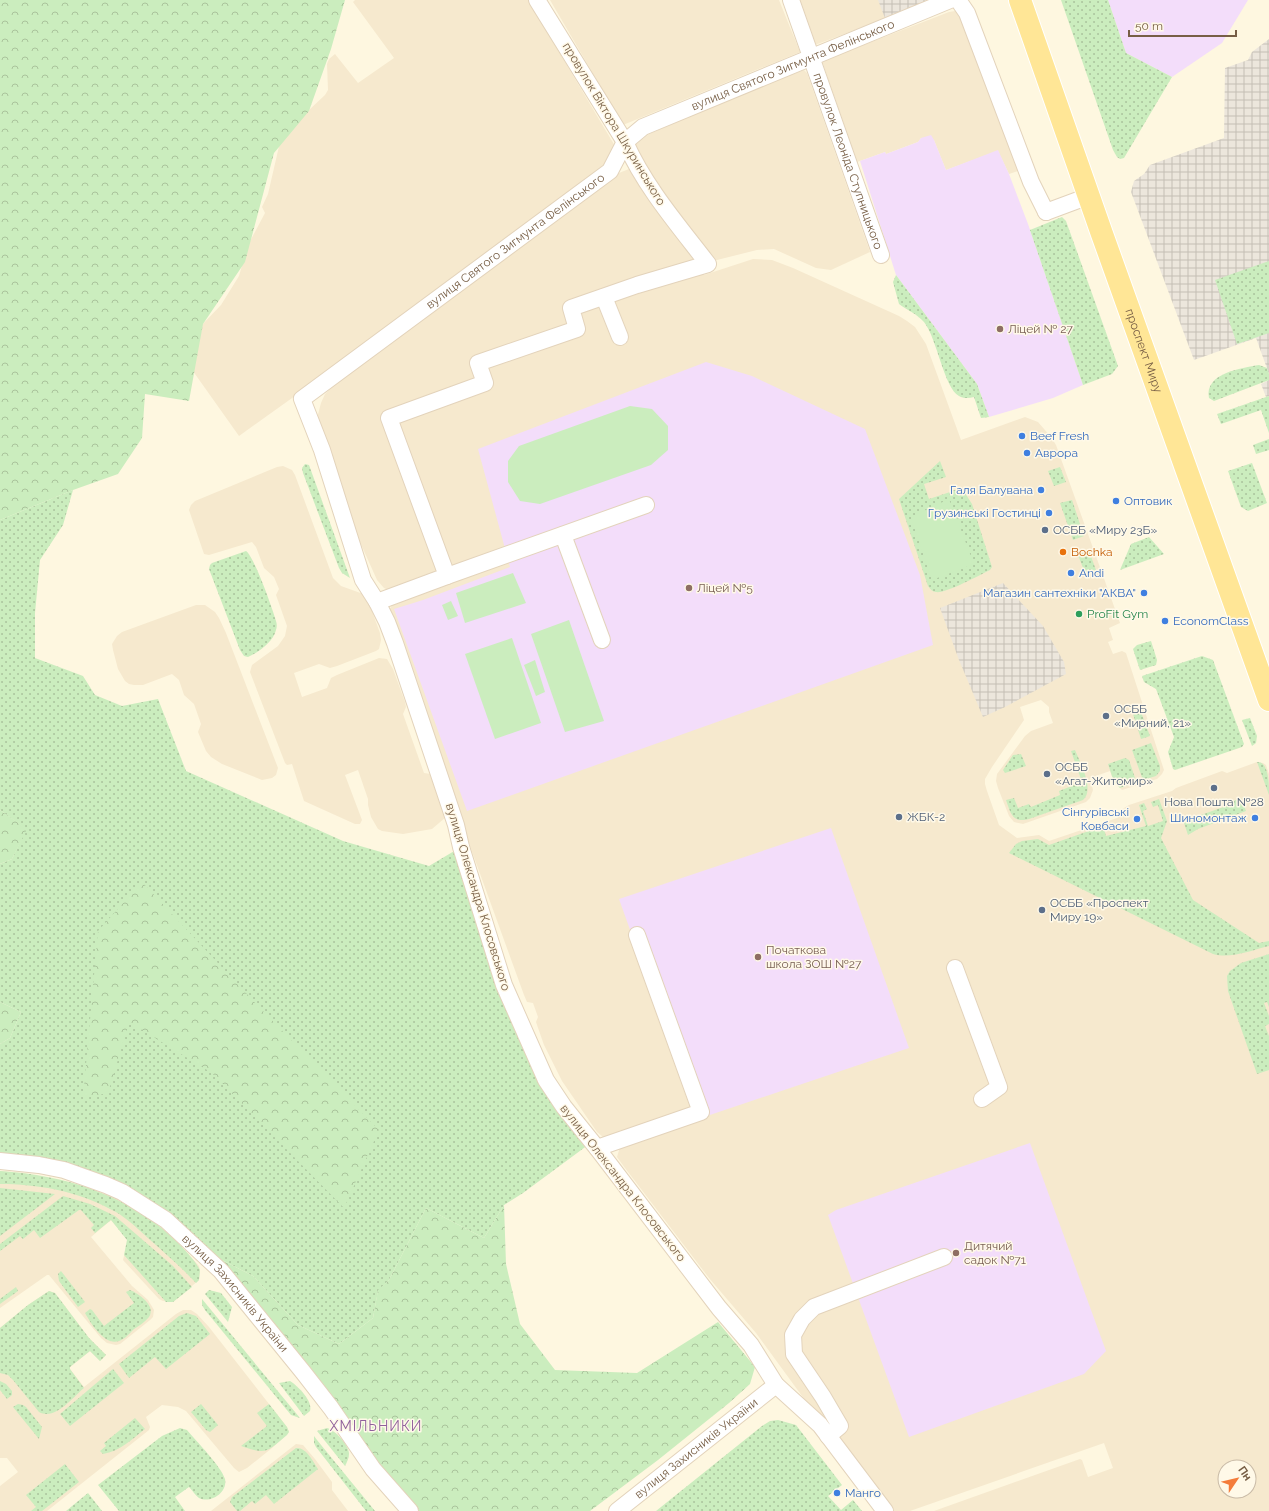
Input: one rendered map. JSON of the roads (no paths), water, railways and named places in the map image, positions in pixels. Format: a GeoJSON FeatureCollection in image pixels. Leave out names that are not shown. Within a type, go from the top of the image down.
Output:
{"type":"FeatureCollection","features":[{"type":"Feature","properties":{"kind":"main road","name":"проспект Миру"},"geometry":{"type":"LineString","coordinates":[[1020,0],[1269,700]]}},
{"type":"Feature","properties":{"kind":"street","name":"провулок Віктора Шкуринського"},"geometry":{"type":"LineString","coordinates":[[537,0],[625,142],[634,163],[665,208],[708,264],[637,285],[604,297]]}},
{"type":"Feature","properties":{"kind":"street","name":"провулок Леоніда Ступницького"},"geometry":{"type":"LineString","coordinates":[[791,0],[881,255]]}},
{"type":"Feature","properties":{"kind":"street","name":"вулиця Святого Зигмунта Фелінського"},"geometry":{"type":"LineString","coordinates":[[302,399],[610,171],[625,142],[643,127],[950,0]]}},
{"type":"Feature","properties":{"kind":"street"},"geometry":{"type":"LineString","coordinates":[[958,0],[967,13],[1031,182],[1046,212],[1089,196]]}},
{"type":"Feature","properties":{"kind":"street"},"geometry":{"type":"LineString","coordinates":[[446,576],[389,418],[485,382],[478,363],[577,329],[571,308],[604,297],[620,337]]}},
{"type":"Feature","properties":{"kind":"street","name":"вулиця Олександра Клосовського"},"geometry":{"type":"LineString","coordinates":[[302,399],[322,450],[363,580],[377,602],[395,643],[454,818],[461,847],[504,985],[546,1080],[564,1108],[598,1148],[720,1308],[751,1345],[776,1385],[820,1425],[885,1511]]}},
{"type":"Feature","properties":{"kind":"street"},"geometry":{"type":"LineString","coordinates":[[377,602],[646,505]]}},
{"type":"Feature","properties":{"kind":"street"},"geometry":{"type":"LineString","coordinates":[[563,535],[602,640]]}},
{"type":"Feature","properties":{"kind":"street"},"geometry":{"type":"LineString","coordinates":[[598,1148],[701,1112],[637,935]]}},
{"type":"Feature","properties":{"kind":"street"},"geometry":{"type":"LineString","coordinates":[[955,968],[999,1087],[982,1099]]}},
{"type":"Feature","properties":{"kind":"street","name":"вулиця Захисників України"},"geometry":{"type":"LineString","coordinates":[[0,1161],[39,1165],[64,1170],[122,1192],[166,1220],[221,1271],[308,1378],[373,1469],[410,1511]]}},
{"type":"Feature","properties":{"kind":"street"},"geometry":{"type":"LineString","coordinates":[[828,1436],[840,1426],[823,1396],[794,1354],[793,1335],[802,1319],[814,1307],[944,1257]]}},
{"type":"Feature","properties":{"kind":"street","name":"вулиця Захисників України"},"geometry":{"type":"LineString","coordinates":[[617,1511],[776,1385]]}},
{"type":"Feature","properties":{"kind":"place","name":"Ліцей № 27"},"geometry":{"type":"Point","coordinates":[1000,329]}},
{"type":"Feature","properties":{"kind":"place","name":"Beef Fresh"},"geometry":{"type":"Point","coordinates":[1022,436]}},
{"type":"Feature","properties":{"kind":"place","name":"Аврора"},"geometry":{"type":"Point","coordinates":[1027,453]}},
{"type":"Feature","properties":{"kind":"place","name":"Галя Балувана"},"geometry":{"type":"Point","coordinates":[1041,490]}},
{"type":"Feature","properties":{"kind":"place","name":"Оптовик"},"geometry":{"type":"Point","coordinates":[1116,501]}},
{"type":"Feature","properties":{"kind":"place","name":"Грузинські Гостинці"},"geometry":{"type":"Point","coordinates":[1049,513]}},
{"type":"Feature","properties":{"kind":"place","name":"ОСББ «Миру 23Б»"},"geometry":{"type":"Point","coordinates":[1045,530]}},
{"type":"Feature","properties":{"kind":"place","name":"Bochka"},"geometry":{"type":"Point","coordinates":[1063,552]}},
{"type":"Feature","properties":{"kind":"place","name":"Andi"},"geometry":{"type":"Point","coordinates":[1071,573]}},
{"type":"Feature","properties":{"kind":"place","name":"Ліцей №5"},"geometry":{"type":"Point","coordinates":[689,588]}},
{"type":"Feature","properties":{"kind":"place","name":"Магазин сантехніки \"АКВА\""},"geometry":{"type":"Point","coordinates":[1144,593]}},
{"type":"Feature","properties":{"kind":"place","name":"ProFit Gym"},"geometry":{"type":"Point","coordinates":[1079,614]}},
{"type":"Feature","properties":{"kind":"place","name":"EconomClass"},"geometry":{"type":"Point","coordinates":[1165,621]}},
{"type":"Feature","properties":{"kind":"place","name":"ОСББ «Мирний, 21»"},"geometry":{"type":"Point","coordinates":[1106,716]}},
{"type":"Feature","properties":{"kind":"place","name":"ОСББ «Агат-Житомир»"},"geometry":{"type":"Point","coordinates":[1047,774]}},
{"type":"Feature","properties":{"kind":"place","name":"Нова Пошта №28"},"geometry":{"type":"Point","coordinates":[1214,788]}},
{"type":"Feature","properties":{"kind":"place","name":"ЖБК-2"},"geometry":{"type":"Point","coordinates":[899,817]}},
{"type":"Feature","properties":{"kind":"place","name":"Шиномонтаж"},"geometry":{"type":"Point","coordinates":[1255,818]}},
{"type":"Feature","properties":{"kind":"place","name":"Сінгурівські Ковбаси"},"geometry":{"type":"Point","coordinates":[1137,819]}},
{"type":"Feature","properties":{"kind":"place","name":"ОСББ «Проспект Миру 19»"},"geometry":{"type":"Point","coordinates":[1042,910]}},
{"type":"Feature","properties":{"kind":"place","name":"Початкова школа ЗОШ №27"},"geometry":{"type":"Point","coordinates":[758,957]}},
{"type":"Feature","properties":{"kind":"place","name":"Дитячий садок №71"},"geometry":{"type":"Point","coordinates":[956,1253]}},
{"type":"Feature","properties":{"kind":"place","name":"Манго"},"geometry":{"type":"Point","coordinates":[837,1493]}},
{"type":"Feature","properties":{"kind":"district","name":"ХМІЛЬНИКИ"},"geometry":{"type":"Point","coordinates":[376,1426]}}]}
